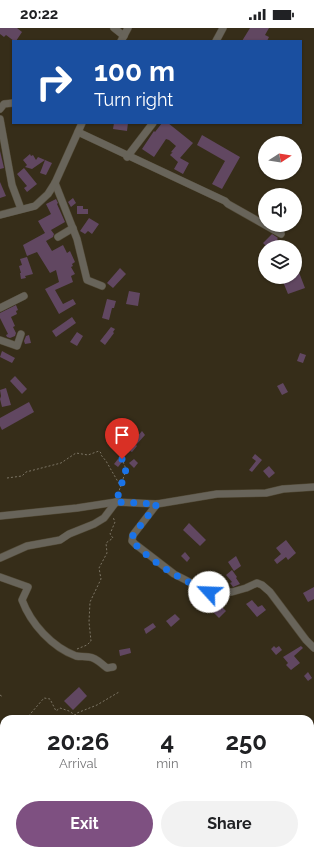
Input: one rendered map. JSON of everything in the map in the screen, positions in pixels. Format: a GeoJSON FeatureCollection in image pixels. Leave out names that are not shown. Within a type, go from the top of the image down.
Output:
{"type":"FeatureCollection","features":[{"type":"Feature","properties":{"kind":"street"},"geometry":{"type":"LineString","coordinates":[[114,28],[123,38],[128,28]]}},
{"type":"Feature","properties":{"kind":"street"},"geometry":{"type":"LineString","coordinates":[[217,40],[223,28]]}},
{"type":"Feature","properties":{"kind":"street"},"geometry":{"type":"LineString","coordinates":[[0,109],[4,104],[12,103]]}},
{"type":"Feature","properties":{"kind":"street"},"geometry":{"type":"LineString","coordinates":[[0,119],[12,185],[21,209]]}},
{"type":"Feature","properties":{"kind":"street"},"geometry":{"type":"LineString","coordinates":[[0,215],[35,206],[48,194],[55,183],[82,124]]}},
{"type":"Feature","properties":{"kind":"street"},"geometry":{"type":"LineString","coordinates":[[127,156],[152,124]]}},
{"type":"Feature","properties":{"kind":"street"},"geometry":{"type":"LineString","coordinates":[[78,132],[127,156],[225,200],[228,204],[281,234]]}},
{"type":"Feature","properties":{"kind":"street"},"geometry":{"type":"LineString","coordinates":[[55,183],[73,228],[87,280],[102,286]]}},
{"type":"Feature","properties":{"kind":"street"},"geometry":{"type":"LineString","coordinates":[[58,237],[73,228]]}},
{"type":"Feature","properties":{"kind":"street"},"geometry":{"type":"LineString","coordinates":[[0,308],[24,296]]}},
{"type":"Feature","properties":{"kind":"street"},"geometry":{"type":"LineString","coordinates":[[0,340],[17,346],[21,334]]}},
{"type":"Feature","properties":{"kind":"street"},"geometry":{"type":"LineString","coordinates":[[0,516],[77,508],[116,502],[157,504],[217,494],[266,493],[283,489],[314,487]]}},
{"type":"Feature","properties":{"kind":"street"},"geometry":{"type":"LineString","coordinates":[[0,558],[27,546],[60,540],[69,534],[104,518],[116,502]]}},
{"type":"Feature","properties":{"kind":"street"},"geometry":{"type":"LineString","coordinates":[[157,504],[133,535],[132,541],[135,544],[174,574],[209,592],[232,592],[257,583],[262,585],[270,592],[306,640],[314,648]]}},
{"type":"Feature","properties":{"kind":"street"},"geometry":{"type":"LineString","coordinates":[[0,577],[28,587],[22,600],[27,613],[39,629],[61,649],[78,657],[95,658],[106,668],[114,667]]}},
{"type":"Feature","properties":{"kind":"path"},"geometry":{"type":"LineString","coordinates":[[7,478],[22,476],[26,472],[61,463],[76,453],[88,455],[99,450],[101,456],[106,461],[121,487]]}},
{"type":"Feature","properties":{"kind":"path"},"geometry":{"type":"LineString","coordinates":[[116,502],[126,469],[122,459]]}},
{"type":"Feature","properties":{"kind":"path"},"geometry":{"type":"LineString","coordinates":[[75,649],[82,648],[91,641],[89,622],[90,602],[101,579],[99,568],[107,553],[106,543],[113,538],[110,534],[115,522],[113,516],[107,513]]}},
{"type":"Feature","properties":{"kind":"path"},"geometry":{"type":"LineString","coordinates":[[29,715],[44,698],[50,699],[56,711],[60,708],[75,715],[97,705],[119,692]]}},
{"type":"Feature","properties":{"kind":"building"},"geometry":{"type":"Polygon","coordinates":[[[0,28],[17,28],[22,32],[17,40],[13,40],[6,35],[4,37],[0,34],[0,28]]]}},
{"type":"Feature","properties":{"kind":"building"},"geometry":{"type":"Polygon","coordinates":[[[250,28],[269,28],[265,35],[269,37],[268,40],[243,40],[250,28]]]}},
{"type":"Feature","properties":{"kind":"building"},"geometry":{"type":"Polygon","coordinates":[[[114,124],[128,124],[127,131],[113,129],[114,124]]]}},
{"type":"Feature","properties":{"kind":"building"},"geometry":{"type":"Polygon","coordinates":[[[161,124],[169,124],[193,143],[180,158],[189,163],[183,174],[174,169],[178,162],[170,155],[173,153],[171,152],[176,146],[169,140],[166,139],[154,157],[142,149],[154,131],[155,132],[161,124]]]}},
{"type":"Feature","properties":{"kind":"building"},"geometry":{"type":"Polygon","coordinates":[[[202,135],[240,157],[222,189],[212,184],[225,161],[197,145],[202,135]]]}},
{"type":"Feature","properties":{"kind":"building"},"geometry":{"type":"Polygon","coordinates":[[[0,151],[4,168],[0,169],[0,151]]]}},
{"type":"Feature","properties":{"kind":"building"},"geometry":{"type":"Polygon","coordinates":[[[30,154],[31,156],[33,155],[36,160],[38,157],[45,160],[32,169],[25,167],[27,165],[23,160],[30,154]]]}},
{"type":"Feature","properties":{"kind":"building"},"geometry":{"type":"Polygon","coordinates":[[[45,160],[52,163],[46,175],[40,173],[45,160]]]}},
{"type":"Feature","properties":{"kind":"building"},"geometry":{"type":"Polygon","coordinates":[[[24,168],[37,184],[27,192],[24,188],[27,186],[17,174],[24,168]]]}},
{"type":"Feature","properties":{"kind":"building"},"geometry":{"type":"Polygon","coordinates":[[[0,182],[6,196],[0,198],[0,182]]]}},
{"type":"Feature","properties":{"kind":"building"},"geometry":{"type":"Polygon","coordinates":[[[73,198],[76,203],[71,207],[68,202],[73,198]]]}},
{"type":"Feature","properties":{"kind":"building"},"geometry":{"type":"Polygon","coordinates":[[[56,199],[65,222],[51,230],[54,234],[53,237],[46,241],[52,251],[63,245],[67,253],[70,251],[75,262],[71,267],[75,274],[71,276],[73,282],[55,290],[63,304],[73,299],[76,304],[59,314],[45,289],[59,282],[56,270],[50,273],[37,252],[27,256],[23,245],[45,233],[38,221],[51,214],[46,204],[56,199]]]}},
{"type":"Feature","properties":{"kind":"building"},"geometry":{"type":"Polygon","coordinates":[[[77,206],[83,206],[83,209],[88,209],[88,214],[77,214],[77,206]]]}},
{"type":"Feature","properties":{"kind":"building"},"geometry":{"type":"Polygon","coordinates":[[[89,218],[99,224],[92,234],[88,231],[85,234],[80,231],[89,218]]]}},
{"type":"Feature","properties":{"kind":"building"},"geometry":{"type":"Polygon","coordinates":[[[272,234],[278,238],[278,240],[266,240],[272,234]]]}},
{"type":"Feature","properties":{"kind":"building"},"geometry":{"type":"Polygon","coordinates":[[[27,257],[33,274],[25,276],[26,278],[21,279],[19,266],[22,265],[20,259],[27,257]]]}},
{"type":"Feature","properties":{"kind":"building"},"geometry":{"type":"Polygon","coordinates":[[[120,268],[126,274],[113,288],[107,283],[120,268]]]}},
{"type":"Feature","properties":{"kind":"building"},"geometry":{"type":"Polygon","coordinates":[[[302,280],[305,288],[288,294],[284,284],[302,284],[302,280]]]}},
{"type":"Feature","properties":{"kind":"building"},"geometry":{"type":"Polygon","coordinates":[[[129,291],[140,293],[138,306],[126,304],[129,291]]]}},
{"type":"Feature","properties":{"kind":"building"},"geometry":{"type":"Polygon","coordinates":[[[107,299],[116,301],[114,308],[112,308],[109,320],[102,318],[107,299]]]}},
{"type":"Feature","properties":{"kind":"building"},"geometry":{"type":"Polygon","coordinates":[[[16,305],[18,310],[16,311],[17,314],[11,317],[16,333],[15,336],[10,338],[6,335],[8,334],[0,318],[0,313],[16,305]]]}},
{"type":"Feature","properties":{"kind":"building"},"geometry":{"type":"Polygon","coordinates":[[[72,317],[76,323],[56,337],[52,331],[72,317]]]}},
{"type":"Feature","properties":{"kind":"building"},"geometry":{"type":"Polygon","coordinates":[[[111,327],[115,329],[113,332],[114,333],[105,345],[100,341],[111,327]]]}},
{"type":"Feature","properties":{"kind":"building"},"geometry":{"type":"Polygon","coordinates":[[[77,332],[83,336],[77,346],[70,342],[77,332]]]}},
{"type":"Feature","properties":{"kind":"building"},"geometry":{"type":"Polygon","coordinates":[[[29,335],[31,343],[25,344],[24,341],[26,336],[29,335]]]}},
{"type":"Feature","properties":{"kind":"building"},"geometry":{"type":"Polygon","coordinates":[[[2,351],[15,358],[12,363],[0,357],[2,351]]]}},
{"type":"Feature","properties":{"kind":"building"},"geometry":{"type":"Polygon","coordinates":[[[300,353],[306,355],[303,363],[297,361],[300,353]]]}},
{"type":"Feature","properties":{"kind":"building"},"geometry":{"type":"Polygon","coordinates":[[[15,376],[27,389],[22,394],[10,381],[15,376]]]}},
{"type":"Feature","properties":{"kind":"building"},"geometry":{"type":"Polygon","coordinates":[[[283,383],[288,392],[282,395],[277,386],[283,383]]]}},
{"type":"Feature","properties":{"kind":"building"},"geometry":{"type":"Polygon","coordinates":[[[6,388],[11,405],[2,407],[0,390],[6,388]]]}},
{"type":"Feature","properties":{"kind":"building"},"geometry":{"type":"Polygon","coordinates":[[[29,402],[34,412],[2,430],[0,426],[0,418],[29,402]]]}},
{"type":"Feature","properties":{"kind":"building"},"geometry":{"type":"Polygon","coordinates":[[[142,431],[145,435],[132,452],[130,451],[128,453],[125,451],[142,431]]]}},
{"type":"Feature","properties":{"kind":"building"},"geometry":{"type":"Polygon","coordinates":[[[255,454],[262,460],[252,472],[249,470],[256,461],[252,458],[255,454]]]}},
{"type":"Feature","properties":{"kind":"building"},"geometry":{"type":"Polygon","coordinates":[[[118,459],[122,462],[118,467],[114,464],[118,459]]]}},
{"type":"Feature","properties":{"kind":"building"},"geometry":{"type":"Polygon","coordinates":[[[134,459],[138,463],[134,468],[129,463],[134,459]]]}},
{"type":"Feature","properties":{"kind":"building"},"geometry":{"type":"Polygon","coordinates":[[[269,466],[275,473],[269,478],[263,471],[269,466]]]}},
{"type":"Feature","properties":{"kind":"building"},"geometry":{"type":"Polygon","coordinates":[[[189,523],[206,540],[200,546],[183,530],[189,523]]]}},
{"type":"Feature","properties":{"kind":"building"},"geometry":{"type":"Polygon","coordinates":[[[286,540],[296,553],[288,560],[286,557],[277,564],[274,560],[281,554],[276,548],[286,540]]]}},
{"type":"Feature","properties":{"kind":"building"},"geometry":{"type":"Polygon","coordinates":[[[185,552],[190,558],[187,562],[181,556],[185,552]]]}},
{"type":"Feature","properties":{"kind":"building"},"geometry":{"type":"Polygon","coordinates":[[[236,556],[241,566],[234,571],[228,562],[236,556]]]}},
{"type":"Feature","properties":{"kind":"building"},"geometry":{"type":"Polygon","coordinates":[[[232,570],[240,584],[233,587],[230,583],[232,582],[226,575],[232,570]]]}},
{"type":"Feature","properties":{"kind":"building"},"geometry":{"type":"Polygon","coordinates":[[[314,587],[314,599],[308,602],[303,593],[314,587]]]}},
{"type":"Feature","properties":{"kind":"building"},"geometry":{"type":"Polygon","coordinates":[[[199,593],[205,596],[195,607],[190,602],[199,593]]]}},
{"type":"Feature","properties":{"kind":"building"},"geometry":{"type":"Polygon","coordinates":[[[252,600],[258,607],[262,605],[266,610],[257,617],[246,604],[252,600]]]}},
{"type":"Feature","properties":{"kind":"building"},"geometry":{"type":"Polygon","coordinates":[[[221,606],[226,611],[219,618],[213,612],[221,606]]]}},
{"type":"Feature","properties":{"kind":"building"},"geometry":{"type":"Polygon","coordinates":[[[175,614],[180,619],[171,627],[166,621],[175,614]]]}},
{"type":"Feature","properties":{"kind":"building"},"geometry":{"type":"Polygon","coordinates":[[[153,623],[156,627],[146,634],[144,629],[153,623]]]}},
{"type":"Feature","properties":{"kind":"building"},"geometry":{"type":"Polygon","coordinates":[[[274,646],[276,648],[279,646],[282,650],[276,655],[271,649],[274,646]]]}},
{"type":"Feature","properties":{"kind":"building"},"geometry":{"type":"Polygon","coordinates":[[[301,646],[303,648],[294,656],[300,663],[291,670],[286,665],[288,663],[283,657],[301,646]]]}},
{"type":"Feature","properties":{"kind":"building"},"geometry":{"type":"Polygon","coordinates":[[[130,648],[131,653],[120,656],[119,650],[130,648]]]}},
{"type":"Feature","properties":{"kind":"building"},"geometry":{"type":"Polygon","coordinates":[[[308,672],[312,678],[308,681],[304,676],[308,672]]]}},
{"type":"Feature","properties":{"kind":"building"},"geometry":{"type":"Polygon","coordinates":[[[79,687],[87,696],[73,710],[64,701],[79,687]]]}},
{"type":"Feature","properties":{"kind":"route"},"geometry":{"type":"LineString","coordinates":[[122,459],[126,469],[116,502],[157,504],[133,535],[132,541],[142,551],[174,574],[209,592]]}}]}
